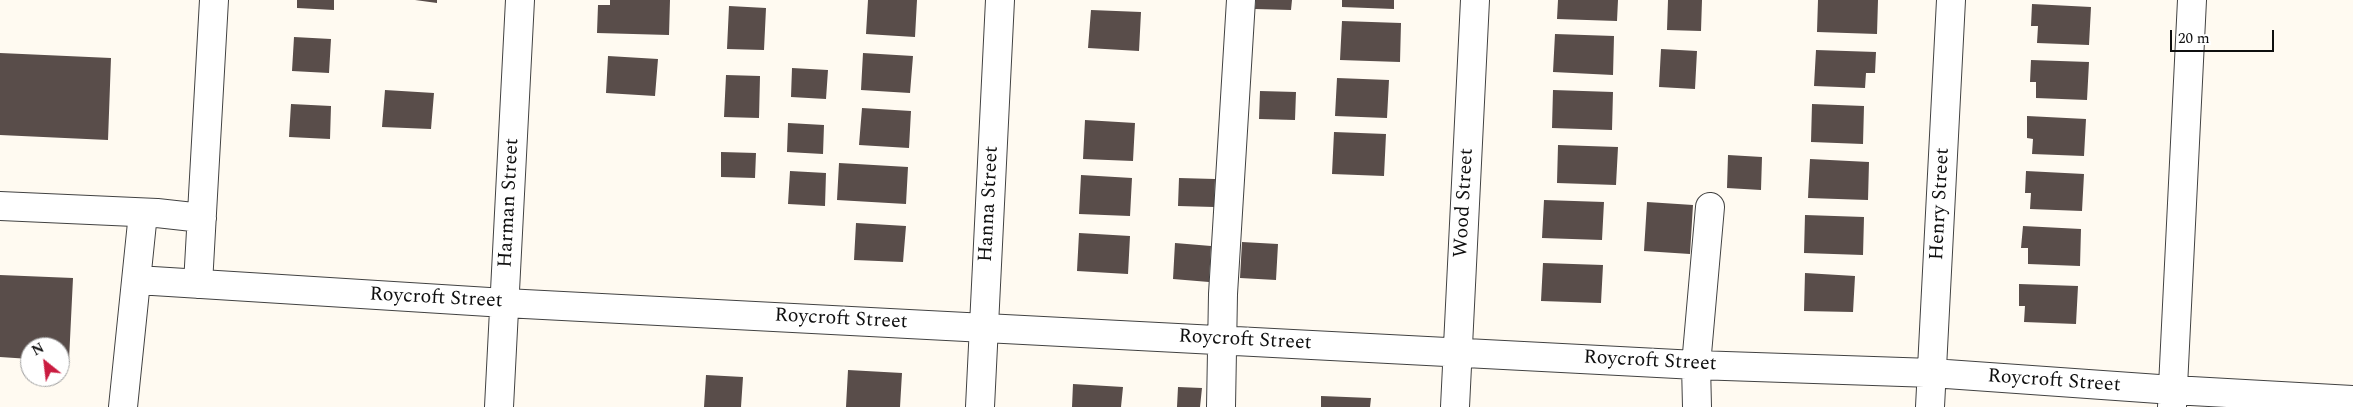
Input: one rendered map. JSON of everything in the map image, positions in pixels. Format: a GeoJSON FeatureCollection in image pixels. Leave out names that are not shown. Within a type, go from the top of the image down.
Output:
{"type":"FeatureCollection","features":[{"type":"Feature","properties":{"kind":"street"},"geometry":{"type":"LineString","coordinates":[[198,284],[214,0]]}},
{"type":"Feature","properties":{"kind":"street","name":"Harman Street"},"geometry":{"type":"LineString","coordinates":[[499,407],[520,0]]}},
{"type":"Feature","properties":{"kind":"street","name":"Hanna Street"},"geometry":{"type":"LineString","coordinates":[[980,407],[1000,0]]}},
{"type":"Feature","properties":{"kind":"street"},"geometry":{"type":"LineString","coordinates":[[1221,407],[1224,294],[1241,0]]}},
{"type":"Feature","properties":{"kind":"street","name":"Wood Street"},"geometry":{"type":"LineString","coordinates":[[1455,407],[1475,0]]}},
{"type":"Feature","properties":{"kind":"street","name":"Henry Street"},"geometry":{"type":"LineString","coordinates":[[1930,407],[1951,0]]}},
{"type":"Feature","properties":{"kind":"street"},"geometry":{"type":"LineString","coordinates":[[2172,399],[2192,0]]}},
{"type":"Feature","properties":{"kind":"street"},"geometry":{"type":"LineString","coordinates":[[0,206],[202,218]]}},
{"type":"Feature","properties":{"kind":"street"},"geometry":{"type":"LineString","coordinates":[[1697,407],[1696,366],[1710,207]]}},
{"type":"Feature","properties":{"kind":"street"},"geometry":{"type":"LineString","coordinates":[[123,407],[143,213]]}},
{"type":"Feature","properties":{"kind":"street","name":"Roycroft Street"},"geometry":{"type":"LineString","coordinates":[[137,280],[505,303],[1696,366],[1932,373],[2172,399],[2353,400]]}},
{"type":"Feature","properties":{"kind":"building"},"geometry":{"type":"Polygon","coordinates":[[[297,0],[334,0],[334,10],[297,8],[297,0]]]}},
{"type":"Feature","properties":{"kind":"building"},"geometry":{"type":"Polygon","coordinates":[[[415,0],[437,0],[437,3],[415,0]]]}},
{"type":"Feature","properties":{"kind":"building"},"geometry":{"type":"Polygon","coordinates":[[[610,0],[670,0],[669,35],[597,33],[598,5],[610,5],[610,0]]]}},
{"type":"Feature","properties":{"kind":"building"},"geometry":{"type":"Polygon","coordinates":[[[868,0],[917,0],[915,37],[866,34],[868,0]]]}},
{"type":"Feature","properties":{"kind":"building"},"geometry":{"type":"Polygon","coordinates":[[[1256,0],[1292,0],[1291,10],[1255,9],[1256,0]]]}},
{"type":"Feature","properties":{"kind":"building"},"geometry":{"type":"Polygon","coordinates":[[[1342,0],[1394,0],[1394,9],[1342,7],[1342,0]]]}},
{"type":"Feature","properties":{"kind":"building"},"geometry":{"type":"Polygon","coordinates":[[[1558,0],[1618,0],[1617,21],[1557,19],[1558,0]]]}},
{"type":"Feature","properties":{"kind":"building"},"geometry":{"type":"Polygon","coordinates":[[[1668,0],[1702,0],[1701,31],[1667,30],[1668,0]]]}},
{"type":"Feature","properties":{"kind":"building"},"geometry":{"type":"Polygon","coordinates":[[[1818,0],[1878,0],[1877,34],[1817,32],[1818,0]]]}},
{"type":"Feature","properties":{"kind":"building"},"geometry":{"type":"Polygon","coordinates":[[[2032,4],[2091,7],[2089,45],[2037,43],[2038,26],[2031,26],[2032,4]]]}},
{"type":"Feature","properties":{"kind":"building"},"geometry":{"type":"Polygon","coordinates":[[[729,6],[766,8],[764,50],[727,49],[729,6]]]}},
{"type":"Feature","properties":{"kind":"building"},"geometry":{"type":"Polygon","coordinates":[[[1091,10],[1141,12],[1139,51],[1088,48],[1091,10]]]}},
{"type":"Feature","properties":{"kind":"building"},"geometry":{"type":"Polygon","coordinates":[[[1342,21],[1401,23],[1400,62],[1340,60],[1342,21]]]}},
{"type":"Feature","properties":{"kind":"building"},"geometry":{"type":"Polygon","coordinates":[[[1555,34],[1614,36],[1613,75],[1553,72],[1555,34]]]}},
{"type":"Feature","properties":{"kind":"building"},"geometry":{"type":"Polygon","coordinates":[[[294,37],[331,39],[329,73],[292,71],[294,37]]]}},
{"type":"Feature","properties":{"kind":"building"},"geometry":{"type":"Polygon","coordinates":[[[1661,49],[1697,51],[1695,89],[1659,87],[1661,49]]]}},
{"type":"Feature","properties":{"kind":"building"},"geometry":{"type":"Polygon","coordinates":[[[1816,50],[1876,52],[1875,73],[1866,73],[1865,88],[1814,86],[1816,50]]]}},
{"type":"Feature","properties":{"kind":"building"},"geometry":{"type":"Polygon","coordinates":[[[0,53],[111,58],[108,140],[0,135],[0,53]]]}},
{"type":"Feature","properties":{"kind":"building"},"geometry":{"type":"Polygon","coordinates":[[[863,53],[913,56],[910,93],[861,90],[863,53]]]}},
{"type":"Feature","properties":{"kind":"building"},"geometry":{"type":"Polygon","coordinates":[[[608,56],[658,59],[655,96],[606,93],[608,56]]]}},
{"type":"Feature","properties":{"kind":"building"},"geometry":{"type":"Polygon","coordinates":[[[2031,60],[2089,62],[2087,100],[2036,98],[2036,82],[2030,82],[2031,60]]]}},
{"type":"Feature","properties":{"kind":"building"},"geometry":{"type":"Polygon","coordinates":[[[792,68],[828,70],[826,99],[791,97],[792,68]]]}},
{"type":"Feature","properties":{"kind":"building"},"geometry":{"type":"Polygon","coordinates":[[[726,75],[760,76],[759,118],[724,117],[726,75]]]}},
{"type":"Feature","properties":{"kind":"building"},"geometry":{"type":"Polygon","coordinates":[[[1337,78],[1389,80],[1387,118],[1335,116],[1337,78]]]}},
{"type":"Feature","properties":{"kind":"building"},"geometry":{"type":"Polygon","coordinates":[[[385,90],[434,93],[431,129],[382,127],[385,90]]]}},
{"type":"Feature","properties":{"kind":"building"},"geometry":{"type":"Polygon","coordinates":[[[1553,90],[1613,92],[1612,130],[1552,128],[1553,90]]]}},
{"type":"Feature","properties":{"kind":"building"},"geometry":{"type":"Polygon","coordinates":[[[1260,91],[1296,92],[1295,120],[1259,119],[1260,91]]]}},
{"type":"Feature","properties":{"kind":"building"},"geometry":{"type":"Polygon","coordinates":[[[291,104],[331,106],[330,139],[289,137],[291,104]]]}},
{"type":"Feature","properties":{"kind":"building"},"geometry":{"type":"Polygon","coordinates":[[[1812,104],[1864,106],[1863,144],[1811,142],[1812,104]]]}},
{"type":"Feature","properties":{"kind":"building"},"geometry":{"type":"Polygon","coordinates":[[[862,108],[911,111],[909,148],[859,145],[862,108]]]}},
{"type":"Feature","properties":{"kind":"building"},"geometry":{"type":"Polygon","coordinates":[[[2027,116],[2086,119],[2084,156],[2032,154],[2033,139],[2027,138],[2027,116]]]}},
{"type":"Feature","properties":{"kind":"building"},"geometry":{"type":"Polygon","coordinates":[[[1085,120],[1135,123],[1133,161],[1083,159],[1085,120]]]}},
{"type":"Feature","properties":{"kind":"building"},"geometry":{"type":"Polygon","coordinates":[[[788,123],[824,125],[823,154],[787,152],[788,123]]]}},
{"type":"Feature","properties":{"kind":"building"},"geometry":{"type":"Polygon","coordinates":[[[1334,132],[1386,134],[1384,176],[1332,174],[1334,132]]]}},
{"type":"Feature","properties":{"kind":"building"},"geometry":{"type":"Polygon","coordinates":[[[1558,145],[1618,147],[1616,185],[1557,183],[1558,145]]]}},
{"type":"Feature","properties":{"kind":"building"},"geometry":{"type":"Polygon","coordinates":[[[721,152],[756,153],[755,178],[721,177],[721,152]]]}},
{"type":"Feature","properties":{"kind":"building"},"geometry":{"type":"Polygon","coordinates":[[[1728,155],[1762,157],[1761,190],[1727,188],[1728,155]]]}},
{"type":"Feature","properties":{"kind":"building"},"geometry":{"type":"Polygon","coordinates":[[[1810,159],[1869,162],[1868,200],[1808,198],[1810,159]]]}},
{"type":"Feature","properties":{"kind":"building"},"geometry":{"type":"Polygon","coordinates":[[[839,163],[908,167],[906,204],[837,200],[839,163]]]}},
{"type":"Feature","properties":{"kind":"building"},"geometry":{"type":"Polygon","coordinates":[[[790,171],[826,173],[825,206],[788,204],[790,171]]]}},
{"type":"Feature","properties":{"kind":"building"},"geometry":{"type":"Polygon","coordinates":[[[2026,171],[2084,174],[2082,211],[2030,209],[2031,193],[2025,193],[2026,171]]]}},
{"type":"Feature","properties":{"kind":"building"},"geometry":{"type":"Polygon","coordinates":[[[1081,175],[1132,178],[1130,216],[1079,214],[1081,175]]]}},
{"type":"Feature","properties":{"kind":"building"},"geometry":{"type":"Polygon","coordinates":[[[1179,178],[1215,179],[1214,207],[1178,206],[1179,178]]]}},
{"type":"Feature","properties":{"kind":"building"},"geometry":{"type":"Polygon","coordinates":[[[1544,200],[1604,202],[1602,240],[1542,238],[1544,200]]]}},
{"type":"Feature","properties":{"kind":"building"},"geometry":{"type":"Polygon","coordinates":[[[1647,202],[1693,205],[1690,254],[1644,251],[1647,202]]]}},
{"type":"Feature","properties":{"kind":"building"},"geometry":{"type":"Polygon","coordinates":[[[1805,215],[1864,217],[1863,255],[1804,253],[1805,215]]]}},
{"type":"Feature","properties":{"kind":"building"},"geometry":{"type":"Polygon","coordinates":[[[856,223],[906,226],[903,262],[854,260],[856,223]]]}},
{"type":"Feature","properties":{"kind":"building"},"geometry":{"type":"Polygon","coordinates":[[[2023,226],[2081,229],[2080,266],[2028,264],[2028,248],[2021,248],[2023,226]]]}},
{"type":"Feature","properties":{"kind":"building"},"geometry":{"type":"Polygon","coordinates":[[[1079,233],[1130,236],[1128,274],[1077,271],[1079,233]]]}},
{"type":"Feature","properties":{"kind":"building"},"geometry":{"type":"Polygon","coordinates":[[[1242,242],[1278,244],[1276,280],[1240,278],[1242,242]]]}},
{"type":"Feature","properties":{"kind":"building"},"geometry":{"type":"Polygon","coordinates":[[[1175,243],[1211,246],[1209,282],[1173,279],[1175,243]]]}},
{"type":"Feature","properties":{"kind":"building"},"geometry":{"type":"Polygon","coordinates":[[[1543,263],[1603,265],[1601,303],[1541,301],[1543,263]]]}},
{"type":"Feature","properties":{"kind":"building"},"geometry":{"type":"Polygon","coordinates":[[[1805,273],[1855,276],[1853,312],[1804,311],[1805,273]]]}},
{"type":"Feature","properties":{"kind":"building"},"geometry":{"type":"Polygon","coordinates":[[[0,275],[73,278],[70,340],[70,337],[20,337],[20,358],[0,357],[0,275]]]}},
{"type":"Feature","properties":{"kind":"building"},"geometry":{"type":"Polygon","coordinates":[[[2019,284],[2078,286],[2076,324],[2024,322],[2025,306],[2019,306],[2019,284]]]}},
{"type":"Feature","properties":{"kind":"building"},"geometry":{"type":"Polygon","coordinates":[[[848,370],[902,373],[900,407],[846,407],[848,370]]]}},
{"type":"Feature","properties":{"kind":"building"},"geometry":{"type":"Polygon","coordinates":[[[706,375],[743,377],[741,407],[704,407],[706,375]]]}},
{"type":"Feature","properties":{"kind":"building"},"geometry":{"type":"Polygon","coordinates":[[[1073,384],[1123,387],[1121,407],[1072,407],[1073,384]]]}},
{"type":"Feature","properties":{"kind":"building"},"geometry":{"type":"Polygon","coordinates":[[[1178,387],[1202,388],[1200,407],[1177,407],[1178,387]]]}},
{"type":"Feature","properties":{"kind":"building"},"geometry":{"type":"Polygon","coordinates":[[[1321,396],[1371,398],[1370,407],[1321,407],[1321,396]]]}}]}
